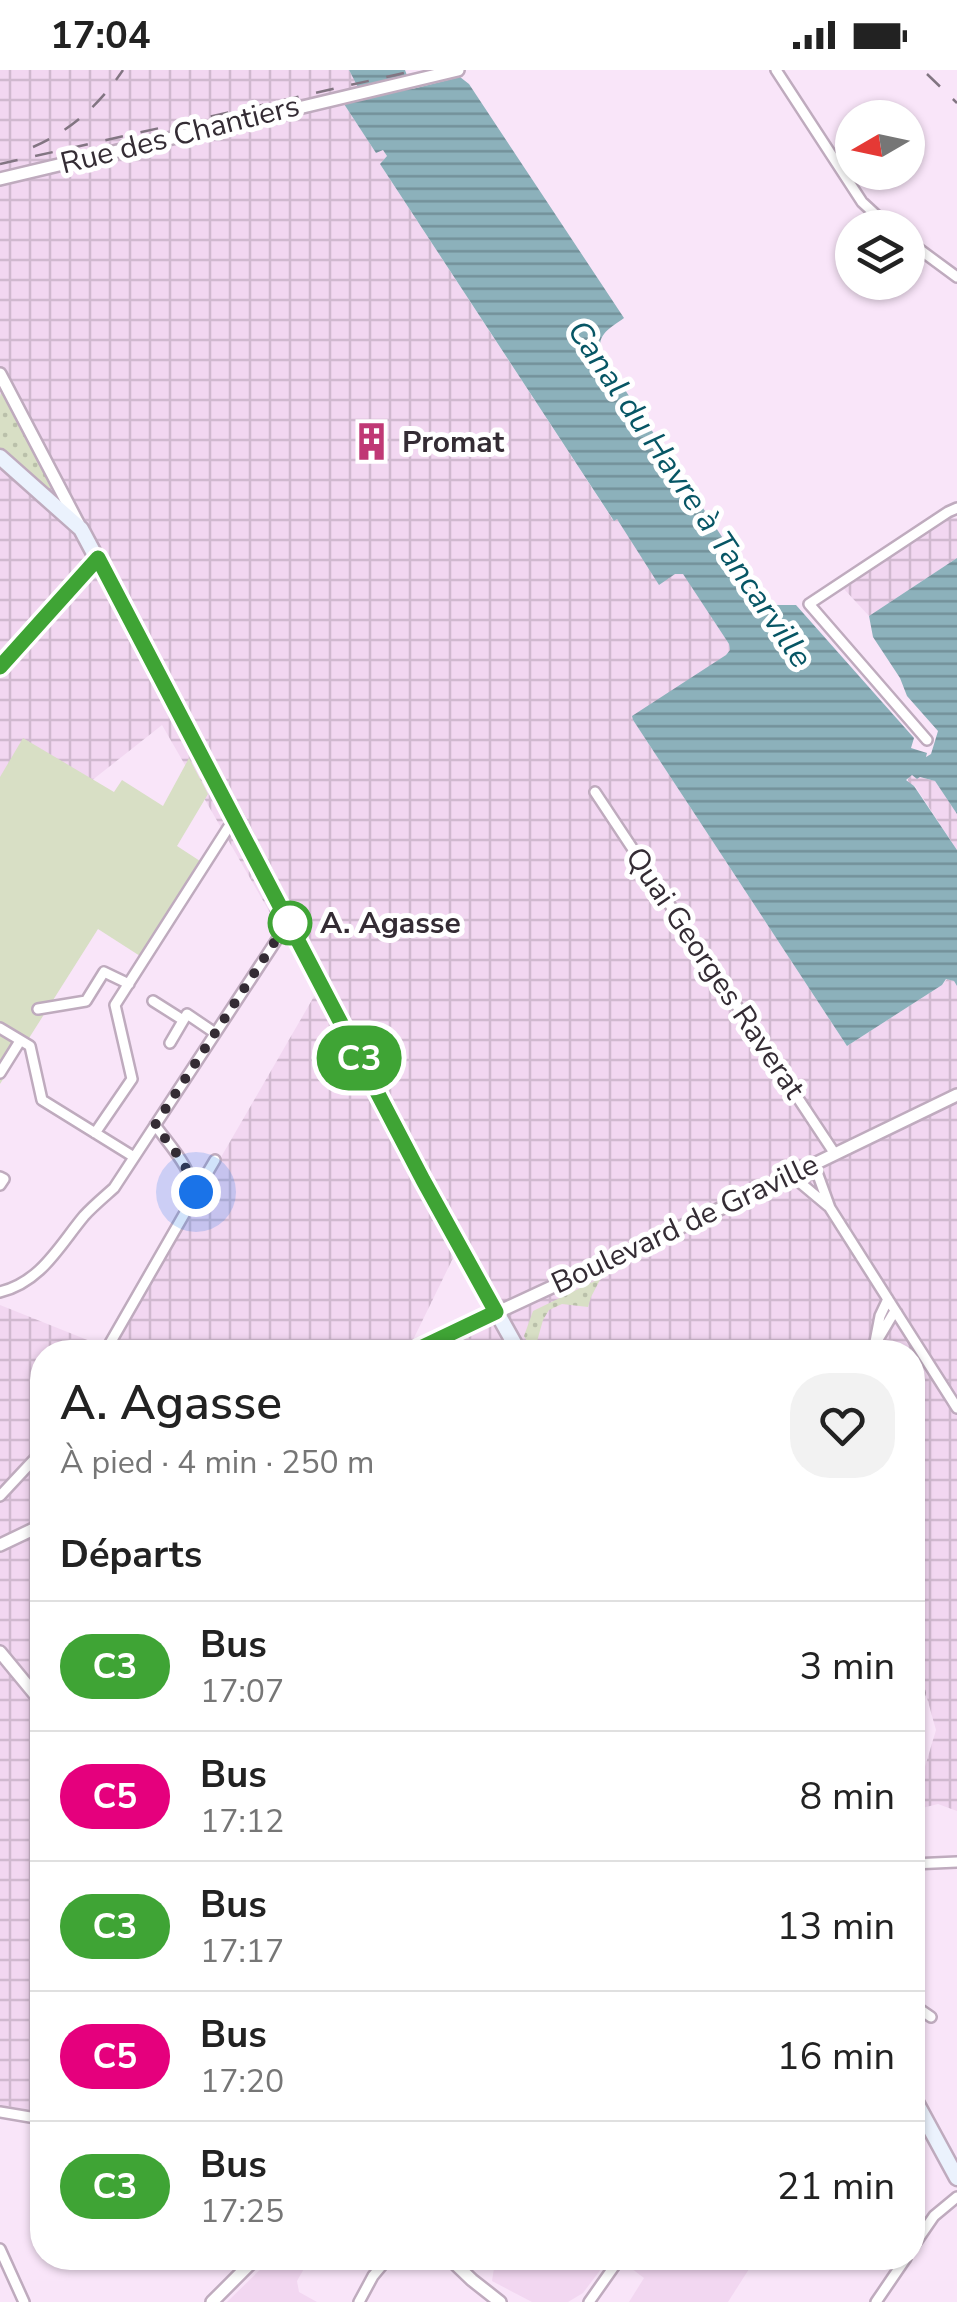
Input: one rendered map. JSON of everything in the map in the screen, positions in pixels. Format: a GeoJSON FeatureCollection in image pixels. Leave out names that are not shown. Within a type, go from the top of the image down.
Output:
{"type":"FeatureCollection","features":[{"type":"Feature","properties":{"kind":"main road"},"geometry":{"type":"LineString","coordinates":[[0,457],[81,528],[423,1180],[512,1340]]}},
{"type":"Feature","properties":{"kind":"main road"},"geometry":{"type":"LineString","coordinates":[[925,2118],[957,2176]]}},
{"type":"Feature","properties":{"kind":"street","name":"Rue des Chantiers"},"geometry":{"type":"LineString","coordinates":[[0,179],[458,70]]}},
{"type":"Feature","properties":{"kind":"street"},"geometry":{"type":"LineString","coordinates":[[776,70],[871,210]]}},
{"type":"Feature","properties":{"kind":"street"},"geometry":{"type":"LineString","coordinates":[[925,253],[957,277]]}},
{"type":"Feature","properties":{"kind":"street"},"geometry":{"type":"LineString","coordinates":[[1,380],[81,528]]}},
{"type":"Feature","properties":{"kind":"street"},"geometry":{"type":"LineString","coordinates":[[927,740],[808,604],[957,508]]}},
{"type":"Feature","properties":{"kind":"street"},"geometry":{"type":"LineString","coordinates":[[0,667],[98,558]]}},
{"type":"Feature","properties":{"kind":"street","name":"Quai Georges Raverat"},"geometry":{"type":"LineString","coordinates":[[595,792],[836,1154]]}},
{"type":"Feature","properties":{"kind":"street"},"geometry":{"type":"LineString","coordinates":[[94,1133],[132,1079],[115,1005],[228,828],[237,820]]}},
{"type":"Feature","properties":{"kind":"street"},"geometry":{"type":"LineString","coordinates":[[0,1292],[27,1281],[49,1262],[86,1214],[114,1188],[289,920]]}},
{"type":"Feature","properties":{"kind":"street"},"geometry":{"type":"LineString","coordinates":[[38,1009],[86,1001],[104,972],[128,984]]}},
{"type":"Feature","properties":{"kind":"street"},"geometry":{"type":"LineString","coordinates":[[153,1001],[183,1020]]}},
{"type":"Feature","properties":{"kind":"street"},"geometry":{"type":"LineString","coordinates":[[170,1042],[187,1014],[215,1033]]}},
{"type":"Feature","properties":{"kind":"street"},"geometry":{"type":"LineString","coordinates":[[0,1028],[30,1046],[42,1100],[134,1157]]}},
{"type":"Feature","properties":{"kind":"street"},"geometry":{"type":"LineString","coordinates":[[0,1073],[20,1041]]}},
{"type":"Feature","properties":{"kind":"street","name":"Boulevard de Graville"},"geometry":{"type":"LineString","coordinates":[[440,1339],[957,1095]]}},
{"type":"Feature","properties":{"kind":"street"},"geometry":{"type":"LineString","coordinates":[[155,1125],[187,1170],[194,1197]]}},
{"type":"Feature","properties":{"kind":"street"},"geometry":{"type":"LineString","coordinates":[[112,1340],[215,1160]]}},
{"type":"Feature","properties":{"kind":"street"},"geometry":{"type":"LineString","coordinates":[[814,1164],[830,1208],[914,1340]]}},
{"type":"Feature","properties":{"kind":"street"},"geometry":{"type":"LineString","coordinates":[[791,1176],[830,1208]]}},
{"type":"Feature","properties":{"kind":"street"},"geometry":{"type":"LineString","coordinates":[[876,1340],[880,1316],[888,1299]]}},
{"type":"Feature","properties":{"kind":"street"},"geometry":{"type":"LineString","coordinates":[[879,1340],[897,1313]]}},
{"type":"Feature","properties":{"kind":"street"},"geometry":{"type":"LineString","coordinates":[[925,1357],[957,1408]]}},
{"type":"Feature","properties":{"kind":"street"},"geometry":{"type":"LineString","coordinates":[[0,1496],[30,1464]]}},
{"type":"Feature","properties":{"kind":"street"},"geometry":{"type":"LineString","coordinates":[[0,1545],[30,1531]]}},
{"type":"Feature","properties":{"kind":"street"},"geometry":{"type":"LineString","coordinates":[[0,1652],[30,1688]]}},
{"type":"Feature","properties":{"kind":"street"},"geometry":{"type":"LineString","coordinates":[[925,1863],[957,1862]]}},
{"type":"Feature","properties":{"kind":"street"},"geometry":{"type":"LineString","coordinates":[[925,2013],[931,2017]]}},
{"type":"Feature","properties":{"kind":"street"},"geometry":{"type":"LineString","coordinates":[[0,2112],[30,2117]]}},
{"type":"Feature","properties":{"kind":"street"},"geometry":{"type":"LineString","coordinates":[[925,2229],[957,2197]]}},
{"type":"Feature","properties":{"kind":"street"},"geometry":{"type":"LineString","coordinates":[[0,2248],[24,2302]]}},
{"type":"Feature","properties":{"kind":"street"},"geometry":{"type":"LineString","coordinates":[[212,2302],[244,2270]]}},
{"type":"Feature","properties":{"kind":"street"},"geometry":{"type":"LineString","coordinates":[[358,2302],[378,2270]]}},
{"type":"Feature","properties":{"kind":"street"},"geometry":{"type":"LineString","coordinates":[[462,2270],[500,2302]]}},
{"type":"Feature","properties":{"kind":"street"},"geometry":{"type":"LineString","coordinates":[[589,2302],[612,2270]]}},
{"type":"Feature","properties":{"kind":"street"},"geometry":{"type":"LineString","coordinates":[[876,2302],[898,2270]]}},
{"type":"Feature","properties":{"kind":"shaded area"},"geometry":{"type":"Polygon","coordinates":[[[0,70],[349,70],[365,99],[344,104],[376,153],[383,149],[387,156],[380,164],[613,520],[617,519],[675,574],[685,576],[729,644],[726,655],[633,720],[847,1046],[947,979],[957,986],[957,1811],[938,1804],[925,1807],[925,1767],[936,1730],[925,1691],[925,1340],[452,1340],[488,1324],[456,1252],[413,1340],[115,1340],[316,993],[162,725],[0,853],[0,70]]]}},
{"type":"Feature","properties":{"kind":"shaded area"},"geometry":{"type":"Polygon","coordinates":[[[948,518],[957,518],[957,558],[869,616],[844,589],[948,518]]]}},
{"type":"Feature","properties":{"kind":"shaded area"},"geometry":{"type":"Polygon","coordinates":[[[908,776],[935,781],[957,814],[957,850],[915,786],[908,783],[908,776]]]}},
{"type":"Feature","properties":{"kind":"shaded area"},"geometry":{"type":"Polygon","coordinates":[[[0,1305],[88,1340],[30,1340],[30,2110],[0,2105],[0,1305]]]}},
{"type":"Feature","properties":{"kind":"shaded area"},"geometry":{"type":"Polygon","coordinates":[[[260,2270],[303,2270],[297,2281],[299,2292],[317,2302],[227,2302],[260,2270]]]}},
{"type":"Feature","properties":{"kind":"shaded area"},"geometry":{"type":"Polygon","coordinates":[[[494,2270],[600,2270],[583,2293],[568,2302],[532,2302],[492,2281],[494,2270]]]}},
{"type":"Feature","properties":{"kind":"shaded area"},"geometry":{"type":"Polygon","coordinates":[[[634,2270],[748,2270],[728,2302],[629,2302],[644,2278],[634,2270]]]}},
{"type":"Feature","properties":{"kind":"green space"},"geometry":{"type":"Polygon","coordinates":[[[3,383],[37,449],[52,488],[0,449],[3,383]]]}},
{"type":"Feature","properties":{"kind":"green space"},"geometry":{"type":"Polygon","coordinates":[[[23,738],[114,792],[122,780],[163,806],[189,758],[208,794],[177,846],[200,861],[140,956],[98,929],[0,1084],[0,777],[23,738]]]}},
{"type":"Feature","properties":{"kind":"green space"},"geometry":{"type":"Polygon","coordinates":[[[601,1278],[588,1307],[562,1304],[549,1310],[537,1340],[526,1340],[524,1336],[533,1311],[601,1278]]]}},
{"type":"Feature","properties":{"kind":"water","name":"Canal du Havre à Tancarville"},"geometry":{"type":"Polygon","coordinates":[[[349,70],[405,70],[412,89],[460,77],[469,84],[624,318],[602,337],[602,355],[761,596],[774,605],[796,605],[914,738],[911,748],[927,753],[926,757],[931,754],[938,731],[907,696],[873,637],[869,616],[957,558],[957,814],[935,781],[912,775],[906,780],[957,850],[957,986],[946,979],[847,1046],[633,720],[632,716],[726,655],[729,644],[683,574],[675,574],[659,585],[617,519],[614,521],[380,164],[387,156],[383,150],[376,153],[344,104],[364,99],[349,70]]]}},
{"type":"Feature","properties":{"kind":"railway"},"geometry":{"type":"LineString","coordinates":[[33,147],[84,115],[123,70]]}},
{"type":"Feature","properties":{"kind":"railway"},"geometry":{"type":"LineString","coordinates":[[0,164],[417,70]]}},
{"type":"Feature","properties":{"kind":"railway"},"geometry":{"type":"LineString","coordinates":[[927,74],[957,103]]}},
{"type":"Feature","properties":{"kind":"bus line","name":"C3"},"geometry":{"type":"LineString","coordinates":[[0,667],[98,558],[496,1312],[437,1340]]}},
{"type":"Feature","properties":{"kind":"place","name":"Promat"},"geometry":{"type":"Point","coordinates":[372,442]}},
{"type":"Feature","properties":{"kind":"place","name":"A. Agasse"},"geometry":{"type":"Point","coordinates":[290,923]}},
{"type":"Feature","properties":{"kind":"route"},"geometry":{"type":"LineString","coordinates":[[196,1192],[194,1197],[187,1170],[155,1125],[289,920],[290,923]]}}]}
